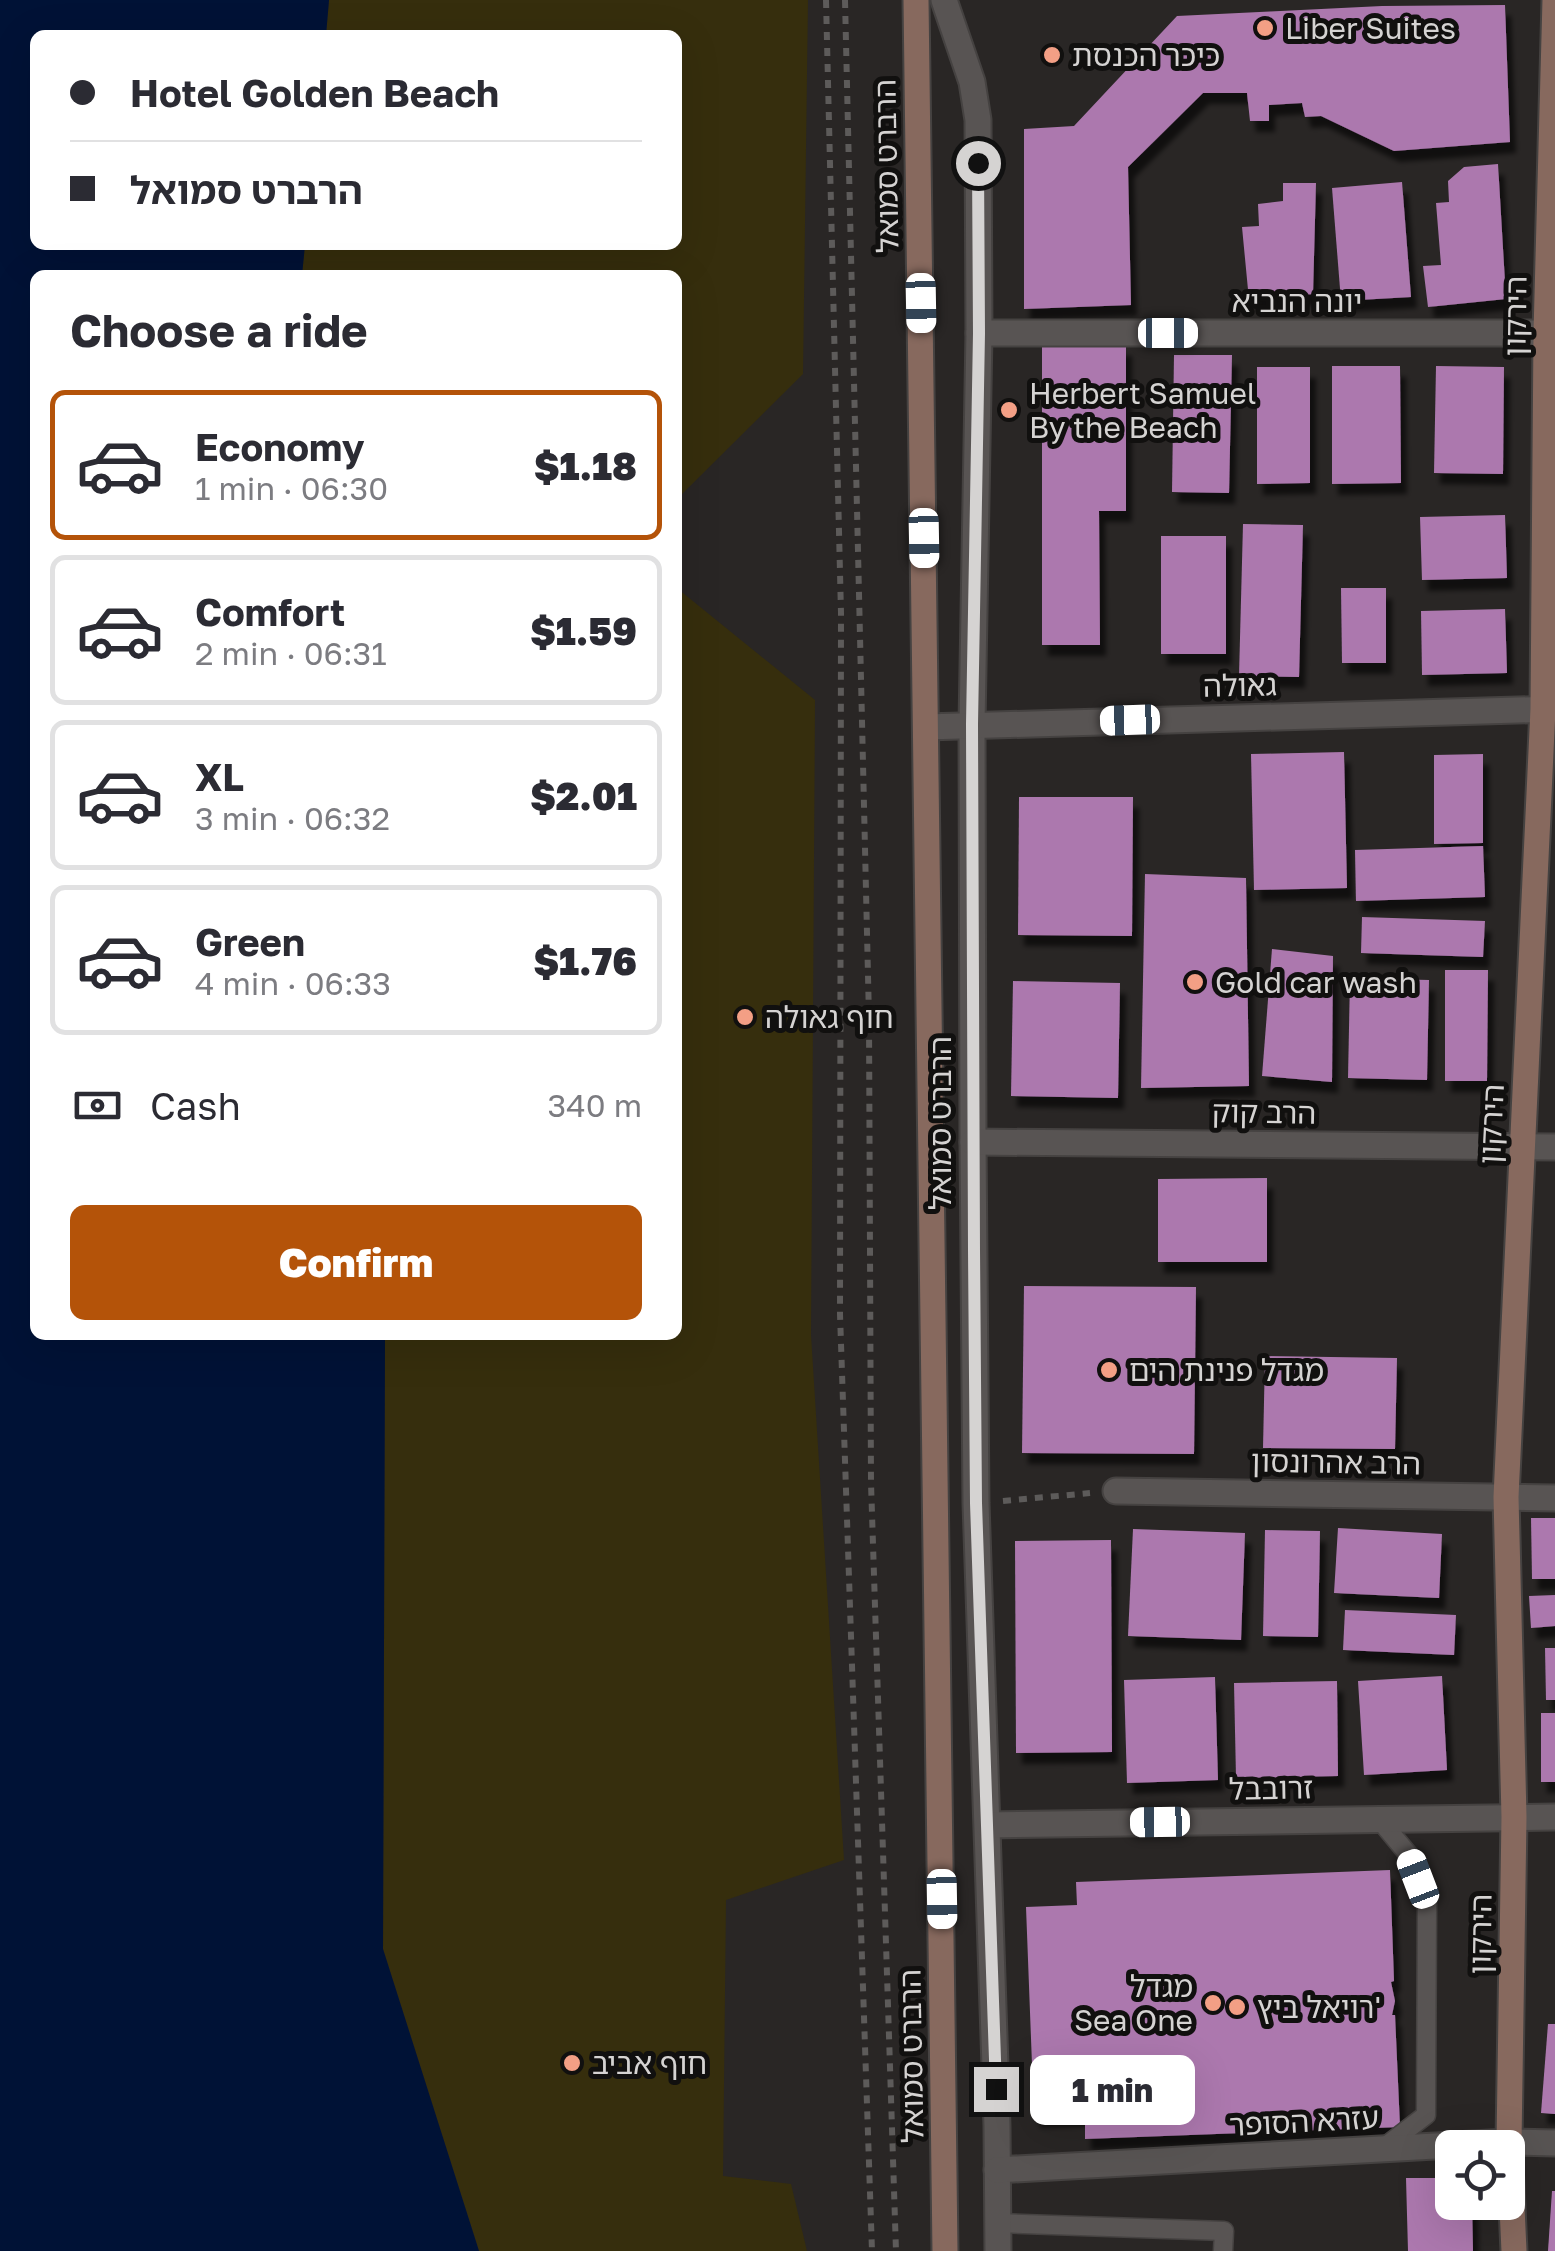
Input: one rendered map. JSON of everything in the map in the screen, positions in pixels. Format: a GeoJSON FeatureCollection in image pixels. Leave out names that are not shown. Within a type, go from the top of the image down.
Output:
{"type":"FeatureCollection","features":[{"type":"Feature","properties":{"kind":"main road","name":"הרברט סמואל"},"geometry":{"type":"LineString","coordinates":[[916,0],[945,2251]]}},
{"type":"Feature","properties":{"kind":"main road","name":"הירקון"},"geometry":{"type":"LineString","coordinates":[[1509,2130],[1514,1817],[1506,1497],[1522,1147],[1549,709],[1555,0]]}},
{"type":"Feature","properties":{"kind":"main road","name":"הירקון"},"geometry":{"type":"LineString","coordinates":[[1513,2220],[1514,2251]]}},
{"type":"Feature","properties":{"kind":"street","name":"הרברט סמואל"},"geometry":{"type":"LineString","coordinates":[[944,0],[972,82],[978,120],[972,1142],[976,1503],[998,2251]]}},
{"type":"Feature","properties":{"kind":"street","name":"יונה הנביא"},"geometry":{"type":"LineString","coordinates":[[979,333],[1551,333]]}},
{"type":"Feature","properties":{"kind":"street","name":"גאולה"},"geometry":{"type":"LineString","coordinates":[[926,727],[1549,709]]}},
{"type":"Feature","properties":{"kind":"street","name":"הרב קוק"},"geometry":{"type":"LineString","coordinates":[[972,1142],[1555,1147]]}},
{"type":"Feature","properties":{"kind":"street","name":"הרב אהרונסון"},"geometry":{"type":"LineString","coordinates":[[1116,1491],[1555,1498]]}},
{"type":"Feature","properties":{"kind":"street","name":"זרובבל"},"geometry":{"type":"LineString","coordinates":[[988,1825],[1555,1817]]}},
{"type":"Feature","properties":{"kind":"street","name":"עזרא הסופר"},"geometry":{"type":"LineString","coordinates":[[1525,2142],[1555,2143]]}},
{"type":"Feature","properties":{"kind":"street","name":"עזרא הסופר"},"geometry":{"type":"LineString","coordinates":[[997,2170],[1435,2146]]}},
{"type":"Feature","properties":{"kind":"lane"},"geometry":{"type":"LineString","coordinates":[[1380,1819],[1408,1854],[1427,1904],[1426,2115],[1382,2149]]}},
{"type":"Feature","properties":{"kind":"lane"},"geometry":{"type":"LineString","coordinates":[[998,2223],[1224,2231],[1223,2251]]}},
{"type":"Feature","properties":{"kind":"path"},"geometry":{"type":"LineString","coordinates":[[826,0],[841,613],[840,1314],[872,2251]]}},
{"type":"Feature","properties":{"kind":"path"},"geometry":{"type":"LineString","coordinates":[[846,0],[869,1018],[871,1482],[896,2251]]}},
{"type":"Feature","properties":{"kind":"path"},"geometry":{"type":"LineString","coordinates":[[976,1503],[1116,1491]]}},
{"type":"Feature","properties":{"kind":"sand"},"geometry":{"type":"Polygon","coordinates":[[[329,0],[808,0],[803,374],[682,494],[682,270],[302,270],[304,250],[682,250],[682,30],[326,30],[329,0]]]}},
{"type":"Feature","properties":{"kind":"sand","name":"חוף גאולה"},"geometry":{"type":"Polygon","coordinates":[[[682,592],[815,700],[811,1335],[844,1860],[726,1900],[723,2176],[791,2184],[807,2251],[479,2251],[383,1949],[385,1340],[682,1340],[682,592]]]}},
{"type":"Feature","properties":{"kind":"water"},"geometry":{"type":"Polygon","coordinates":[[[0,0],[329,0],[326,30],[30,30],[30,250],[304,250],[302,270],[30,270],[30,1340],[385,1340],[383,1949],[479,2251],[0,2251],[0,0]]]}},
{"type":"Feature","properties":{"kind":"building"},"geometry":{"type":"Polygon","coordinates":[[[1505,5],[1510,142],[1394,151],[1321,116],[1305,117],[1302,103],[1269,105],[1269,121],[1250,121],[1247,93],[1203,93],[1128,167],[1131,305],[1024,309],[1024,129],[1074,126],[1177,16],[1382,6],[1505,5]]]}},
{"type":"Feature","properties":{"kind":"building"},"geometry":{"type":"Polygon","coordinates":[[[1498,164],[1506,299],[1428,307],[1423,266],[1441,265],[1436,203],[1449,202],[1448,181],[1464,167],[1498,164]]]}},
{"type":"Feature","properties":{"kind":"building"},"geometry":{"type":"Polygon","coordinates":[[[1402,182],[1411,297],[1341,301],[1332,188],[1402,182]]]}},
{"type":"Feature","properties":{"kind":"building"},"geometry":{"type":"Polygon","coordinates":[[[1283,183],[1316,183],[1313,294],[1249,300],[1242,227],[1259,226],[1258,204],[1283,201],[1283,183]]]}},
{"type":"Feature","properties":{"kind":"building"},"geometry":{"type":"Polygon","coordinates":[[[1042,345],[1126,345],[1126,511],[1099,511],[1100,645],[1042,645],[1042,345]]]}},
{"type":"Feature","properties":{"kind":"building"},"geometry":{"type":"Polygon","coordinates":[[[1174,355],[1232,355],[1229,493],[1172,492],[1174,355]]]}},
{"type":"Feature","properties":{"kind":"building"},"geometry":{"type":"Polygon","coordinates":[[[1332,366],[1400,366],[1401,483],[1332,484],[1332,366]]]}},
{"type":"Feature","properties":{"kind":"building"},"geometry":{"type":"Polygon","coordinates":[[[1436,366],[1504,367],[1503,474],[1434,473],[1436,366]]]}},
{"type":"Feature","properties":{"kind":"building"},"geometry":{"type":"Polygon","coordinates":[[[1257,367],[1310,367],[1310,483],[1257,484],[1257,367]]]}},
{"type":"Feature","properties":{"kind":"building"},"geometry":{"type":"Polygon","coordinates":[[[1505,515],[1507,578],[1422,580],[1420,517],[1505,515]]]}},
{"type":"Feature","properties":{"kind":"building"},"geometry":{"type":"Polygon","coordinates":[[[1243,524],[1303,525],[1299,677],[1239,676],[1243,524]]]}},
{"type":"Feature","properties":{"kind":"building"},"geometry":{"type":"Polygon","coordinates":[[[1161,536],[1226,536],[1226,654],[1161,654],[1161,536]]]}},
{"type":"Feature","properties":{"kind":"building"},"geometry":{"type":"Polygon","coordinates":[[[1341,588],[1386,588],[1386,663],[1342,663],[1341,588]]]}},
{"type":"Feature","properties":{"kind":"building"},"geometry":{"type":"Polygon","coordinates":[[[1505,609],[1507,673],[1422,675],[1421,611],[1505,609]]]}},
{"type":"Feature","properties":{"kind":"building"},"geometry":{"type":"Polygon","coordinates":[[[1344,752],[1347,888],[1254,890],[1251,754],[1344,752]]]}},
{"type":"Feature","properties":{"kind":"building"},"geometry":{"type":"Polygon","coordinates":[[[1483,754],[1483,843],[1434,844],[1434,755],[1483,754]]]}},
{"type":"Feature","properties":{"kind":"building"},"geometry":{"type":"Polygon","coordinates":[[[1019,797],[1133,797],[1132,936],[1018,935],[1019,797]]]}},
{"type":"Feature","properties":{"kind":"building"},"geometry":{"type":"Polygon","coordinates":[[[1483,846],[1485,897],[1356,901],[1355,850],[1483,846]]]}},
{"type":"Feature","properties":{"kind":"building","name":"Gold car wash"},"geometry":{"type":"Polygon","coordinates":[[[1145,874],[1246,878],[1249,1086],[1141,1088],[1145,874]]]}},
{"type":"Feature","properties":{"kind":"building"},"geometry":{"type":"Polygon","coordinates":[[[1362,917],[1485,921],[1483,957],[1361,953],[1362,917]]]}},
{"type":"Feature","properties":{"kind":"building"},"geometry":{"type":"Polygon","coordinates":[[[1272,949],[1333,956],[1332,1082],[1262,1076],[1272,949]]]}},
{"type":"Feature","properties":{"kind":"building"},"geometry":{"type":"Polygon","coordinates":[[[1445,970],[1488,970],[1487,1081],[1445,1081],[1445,970]]]}},
{"type":"Feature","properties":{"kind":"building"},"geometry":{"type":"Polygon","coordinates":[[[1350,978],[1429,980],[1427,1080],[1348,1078],[1350,978]]]}},
{"type":"Feature","properties":{"kind":"building"},"geometry":{"type":"Polygon","coordinates":[[[1013,981],[1120,983],[1118,1098],[1011,1096],[1013,981]]]}},
{"type":"Feature","properties":{"kind":"building"},"geometry":{"type":"Polygon","coordinates":[[[1267,1178],[1267,1262],[1158,1262],[1158,1179],[1267,1178]]]}},
{"type":"Feature","properties":{"kind":"building","name":"מגדל פנינת הים"},"geometry":{"type":"Polygon","coordinates":[[[1024,1286],[1196,1287],[1194,1454],[1022,1453],[1024,1286]]]}},
{"type":"Feature","properties":{"kind":"building"},"geometry":{"type":"Polygon","coordinates":[[[1265,1356],[1397,1358],[1395,1449],[1263,1448],[1265,1356]]]}},
{"type":"Feature","properties":{"kind":"building"},"geometry":{"type":"Polygon","coordinates":[[[1531,1518],[1555,1518],[1555,1579],[1532,1579],[1531,1518]]]}},
{"type":"Feature","properties":{"kind":"building"},"geometry":{"type":"Polygon","coordinates":[[[1338,1528],[1442,1534],[1439,1598],[1334,1593],[1338,1528]]]}},
{"type":"Feature","properties":{"kind":"building"},"geometry":{"type":"Polygon","coordinates":[[[1133,1529],[1245,1533],[1241,1640],[1128,1636],[1133,1529]]]}},
{"type":"Feature","properties":{"kind":"building"},"geometry":{"type":"Polygon","coordinates":[[[1265,1530],[1320,1531],[1318,1637],[1263,1636],[1265,1530]]]}},
{"type":"Feature","properties":{"kind":"building"},"geometry":{"type":"Polygon","coordinates":[[[1111,1540],[1112,1752],[1016,1753],[1015,1541],[1111,1540]]]}},
{"type":"Feature","properties":{"kind":"building"},"geometry":{"type":"Polygon","coordinates":[[[1555,1595],[1555,1626],[1531,1628],[1529,1596],[1555,1595]]]}},
{"type":"Feature","properties":{"kind":"building"},"geometry":{"type":"Polygon","coordinates":[[[1345,1610],[1456,1615],[1454,1655],[1343,1650],[1345,1610]]]}},
{"type":"Feature","properties":{"kind":"building"},"geometry":{"type":"Polygon","coordinates":[[[1545,1648],[1555,1648],[1555,1700],[1546,1700],[1545,1648]]]}},
{"type":"Feature","properties":{"kind":"building"},"geometry":{"type":"Polygon","coordinates":[[[1442,1676],[1447,1770],[1364,1775],[1358,1681],[1442,1676]]]}},
{"type":"Feature","properties":{"kind":"building"},"geometry":{"type":"Polygon","coordinates":[[[1215,1677],[1218,1780],[1127,1783],[1124,1680],[1215,1677]]]}},
{"type":"Feature","properties":{"kind":"building"},"geometry":{"type":"Polygon","coordinates":[[[1337,1681],[1338,1776],[1236,1778],[1234,1683],[1337,1681]]]}},
{"type":"Feature","properties":{"kind":"building"},"geometry":{"type":"Polygon","coordinates":[[[1541,1713],[1555,1713],[1555,1782],[1541,1782],[1541,1713]]]}},
{"type":"Feature","properties":{"kind":"building"},"geometry":{"type":"Polygon","coordinates":[[[1390,1870],[1394,1981],[1391,1982],[1395,2001],[1392,2015],[1400,2127],[1085,2139],[1085,2115],[1034,2117],[1026,1907],[1077,1905],[1076,1882],[1390,1870]]]}},
{"type":"Feature","properties":{"kind":"building"},"geometry":{"type":"Polygon","coordinates":[[[1548,2024],[1555,2024],[1555,2114],[1541,2113],[1548,2024]]]}},
{"type":"Feature","properties":{"kind":"building"},"geometry":{"type":"Polygon","coordinates":[[[1406,2178],[1435,2178],[1435,2220],[1472,2220],[1473,2251],[1408,2251],[1406,2178]]]}},
{"type":"Feature","properties":{"kind":"building"},"geometry":{"type":"Polygon","coordinates":[[[1552,2191],[1555,2251],[1548,2251],[1552,2191]]]}},
{"type":"Feature","properties":{"kind":"place","name":"Liber Suites"},"geometry":{"type":"Point","coordinates":[1265,28]}},
{"type":"Feature","properties":{"kind":"place","name":"כיכר הכנסת"},"geometry":{"type":"Point","coordinates":[1052,55]}},
{"type":"Feature","properties":{"kind":"place","name":"Herbert Samuel By the Beach"},"geometry":{"type":"Point","coordinates":[1009,410]}},
{"type":"Feature","properties":{"kind":"place","name":"Gold car wash"},"geometry":{"type":"Point","coordinates":[1195,982]}},
{"type":"Feature","properties":{"kind":"place","name":"חוף גאולה"},"geometry":{"type":"Point","coordinates":[745,1017]}},
{"type":"Feature","properties":{"kind":"place","name":"מגדל פנינת הים"},"geometry":{"type":"Point","coordinates":[1109,1370]}},
{"type":"Feature","properties":{"kind":"place","name":"מגדל Sea One"},"geometry":{"type":"Point","coordinates":[1213,2003]}},
{"type":"Feature","properties":{"kind":"place","name":"רויאל ביץ'"},"geometry":{"type":"Point","coordinates":[1237,2007]}},
{"type":"Feature","properties":{"kind":"place","name":"חוף אביב"},"geometry":{"type":"Point","coordinates":[572,2063]}},
{"type":"Feature","properties":{"kind":"route"},"geometry":{"type":"LineString","coordinates":[[978,163],[972,724],[976,1503],[996,2089]]}}]}
